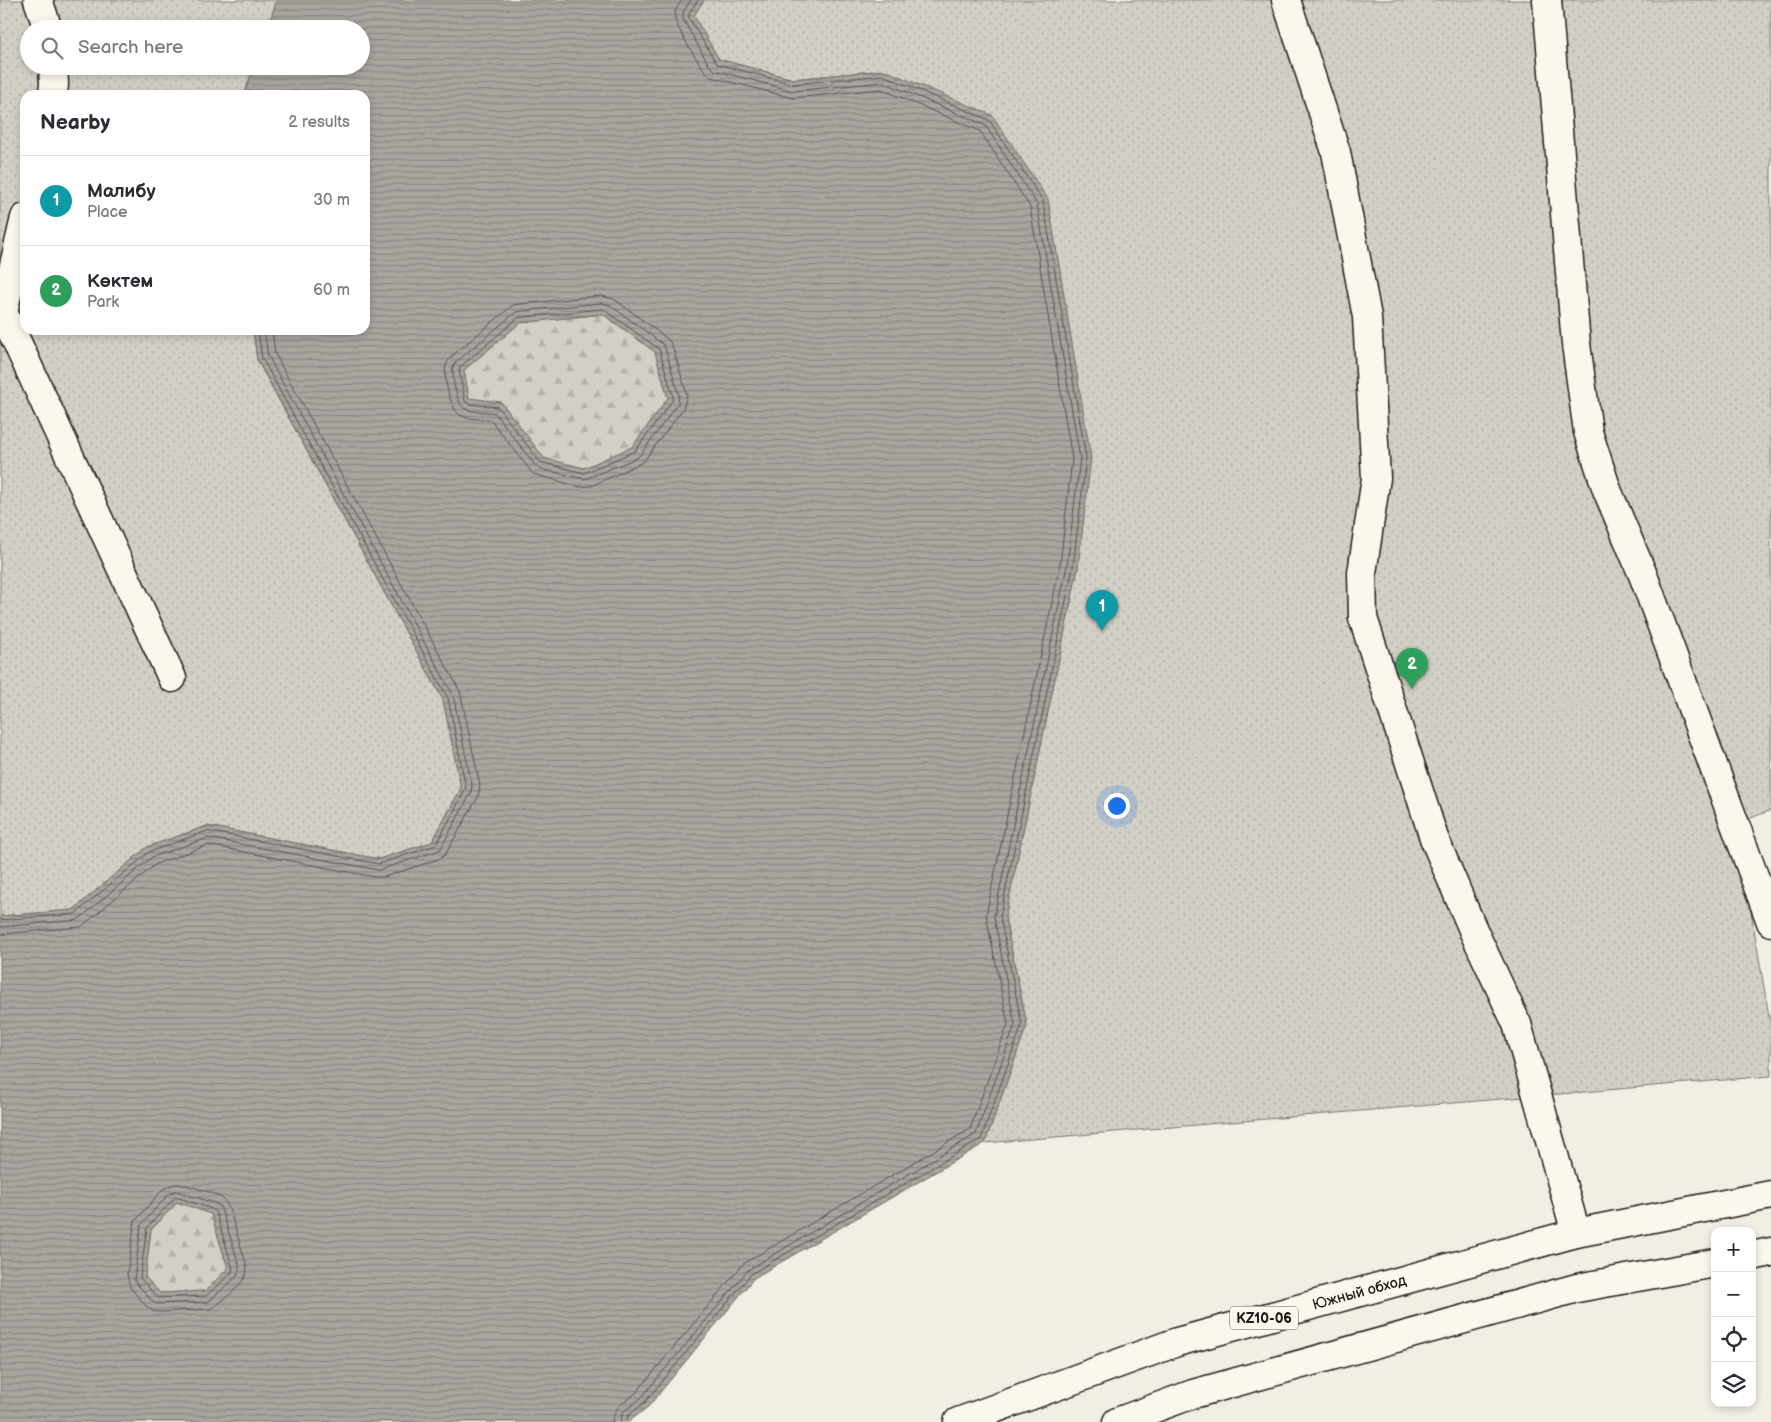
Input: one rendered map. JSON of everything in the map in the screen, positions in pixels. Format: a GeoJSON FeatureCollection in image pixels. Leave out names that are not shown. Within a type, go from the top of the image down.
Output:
{"type":"FeatureCollection","features":[{"type":"Feature","properties":{"kind":"main road"},"geometry":{"type":"LineString","coordinates":[[38,0],[45,20]]}},
{"type":"Feature","properties":{"kind":"main road"},"geometry":{"type":"LineString","coordinates":[[1286,0],[1336,152],[1368,317],[1376,478],[1362,573],[1363,618],[1434,838],[1474,932],[1517,1024],[1576,1233]]}},
{"type":"Feature","properties":{"kind":"main road"},"geometry":{"type":"LineString","coordinates":[[1547,0],[1576,344],[1588,432],[1607,490],[1643,574],[1771,922]]}},
{"type":"Feature","properties":{"kind":"main road"},"geometry":{"type":"LineString","coordinates":[[53,90],[54,75]]}},
{"type":"Feature","properties":{"kind":"main road"},"geometry":{"type":"LineString","coordinates":[[20,238],[1,315],[172,678]]}},
{"type":"Feature","properties":{"kind":"main road","name":"Южный обход"},"geometry":{"type":"LineString","coordinates":[[958,1422],[1177,1342],[1576,1233],[1771,1195]]}},
{"type":"Feature","properties":{"kind":"main road"},"geometry":{"type":"LineString","coordinates":[[1756,1255],[1771,1252]]}},
{"type":"Feature","properties":{"kind":"main road"},"geometry":{"type":"LineString","coordinates":[[1117,1422],[1193,1394],[1578,1288],[1711,1263]]}},
{"type":"Feature","properties":{"kind":"green space"},"geometry":{"type":"Polygon","coordinates":[[[0,0],[277,0],[270,20],[20,20],[20,75],[251,75],[246,90],[20,90],[20,335],[254,335],[257,360],[443,700],[461,788],[432,842],[379,859],[207,826],[147,847],[73,910],[0,916],[0,0]]]}},
{"type":"Feature","properties":{"kind":"green space"},"geometry":{"type":"Polygon","coordinates":[[[704,0],[1771,0],[1771,810],[1736,824],[1771,1028],[1771,1076],[985,1143],[1027,1025],[1005,918],[1078,568],[884,70],[793,79],[718,59],[693,16],[704,0]]]}},
{"type":"Feature","properties":{"kind":"green space"},"geometry":{"type":"Polygon","coordinates":[[[603,314],[655,352],[668,398],[632,447],[584,468],[544,459],[501,402],[469,399],[464,370],[520,323],[603,314]]]}},
{"type":"Feature","properties":{"kind":"green space"},"geometry":{"type":"Polygon","coordinates":[[[177,1202],[211,1214],[228,1268],[205,1291],[159,1293],[145,1277],[151,1230],[177,1202]]]}},
{"type":"Feature","properties":{"kind":"water"},"geometry":{"type":"Polygon","coordinates":[[[277,0],[704,0],[694,16],[719,59],[793,79],[884,70],[992,115],[1048,199],[1091,458],[1078,568],[1005,918],[1027,1025],[985,1143],[754,1278],[649,1406],[629,1422],[0,1422],[0,916],[73,910],[147,847],[207,826],[379,859],[432,842],[461,788],[443,700],[257,359],[254,335],[370,335],[370,90],[246,90],[251,75],[370,75],[370,20],[270,20],[277,0]],[[603,314],[520,323],[464,370],[469,398],[501,402],[544,458],[584,468],[632,447],[668,398],[655,352],[603,314]],[[177,1202],[151,1230],[145,1277],[160,1293],[205,1291],[228,1268],[211,1214],[177,1202]]]}},
{"type":"Feature","properties":{"kind":"place","name":"Малибу"},"geometry":{"type":"Point","coordinates":[1102,631]}},
{"type":"Feature","properties":{"kind":"place","name":"Көктем"},"geometry":{"type":"Point","coordinates":[1412,689]}}]}
